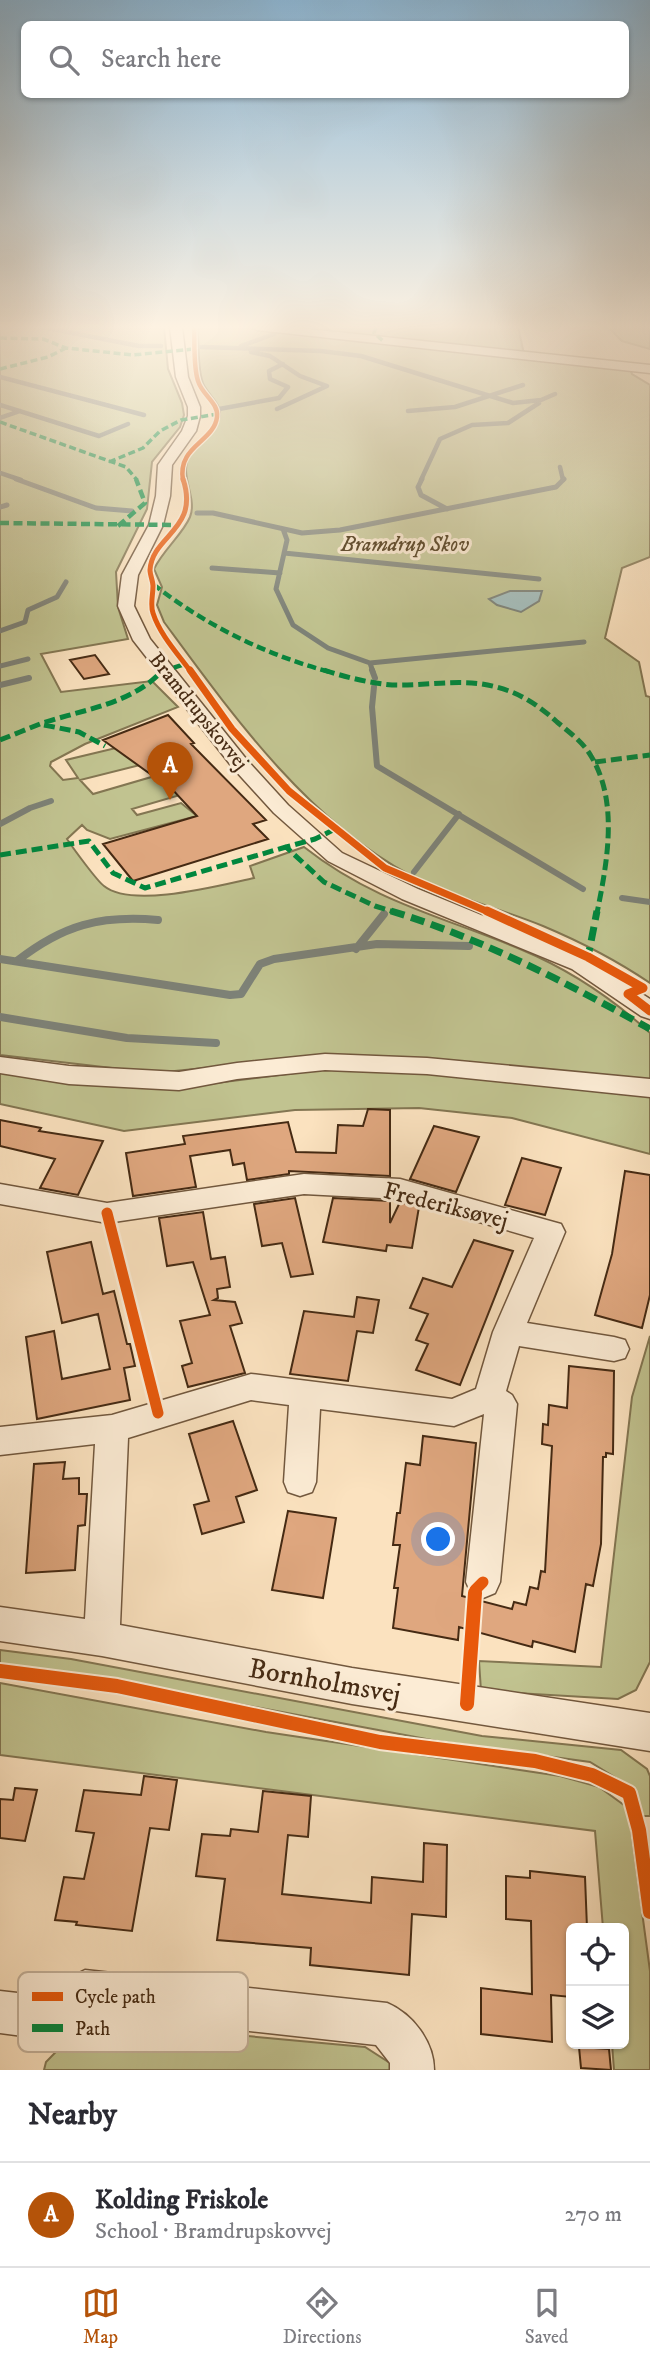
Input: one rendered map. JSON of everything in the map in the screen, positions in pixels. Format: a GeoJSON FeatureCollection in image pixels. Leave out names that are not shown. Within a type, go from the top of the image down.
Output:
{"type":"FeatureCollection","features":[{"type":"Feature","properties":{"kind":"street","name":"Bramdrupskovvej"},"geometry":{"type":"LineString","coordinates":[[191,424],[165,465],[163,496],[156,525],[130,575],[126,606],[142,640],[240,764],[281,809],[335,857],[410,894],[580,964],[650,1011]]}},
{"type":"Feature","properties":{"kind":"street"},"geometry":{"type":"LineString","coordinates":[[0,1065],[69,1074],[179,1081],[237,1071],[325,1062],[427,1066],[650,1088]]}},
{"type":"Feature","properties":{"kind":"street","name":"Frederiksøvej"},"geometry":{"type":"LineString","coordinates":[[0,1194],[107,1213],[304,1184],[400,1189],[551,1232],[508,1332],[489,1397]]}},
{"type":"Feature","properties":{"kind":"street"},"geometry":{"type":"LineString","coordinates":[[508,1332],[614,1349]]}},
{"type":"Feature","properties":{"kind":"street"},"geometry":{"type":"LineString","coordinates":[[0,1441],[112,1429],[251,1387],[454,1413],[489,1397],[501,1404],[483,1582]]}},
{"type":"Feature","properties":{"kind":"street"},"geometry":{"type":"LineString","coordinates":[[300,1482],[305,1394]]}},
{"type":"Feature","properties":{"kind":"street"},"geometry":{"type":"LineString","coordinates":[[102,1639],[112,1429]]}},
{"type":"Feature","properties":{"kind":"street","name":"Bornholmsvej"},"geometry":{"type":"LineString","coordinates":[[0,1624],[102,1639],[352,1686],[650,1732]]}},
{"type":"Feature","properties":{"kind":"street"},"geometry":{"type":"LineString","coordinates":[[248,2009],[387,2025],[412,2056],[412,2070]]}},
{"type":"Feature","properties":{"kind":"street"},"geometry":{"type":"LineString","coordinates":[[0,2011],[18,2014]]}},
{"type":"Feature","properties":{"kind":"green space"},"geometry":{"type":"Polygon","coordinates":[[[0,424],[181,424],[152,462],[147,509],[116,572],[118,607],[128,639],[41,654],[61,692],[152,681],[178,707],[85,744],[51,762],[50,766],[63,780],[78,778],[66,760],[149,740],[164,759],[80,780],[93,794],[179,769],[197,790],[132,809],[137,815],[181,803],[197,816],[110,839],[87,830],[82,825],[67,839],[104,886],[117,893],[135,895],[199,890],[254,878],[250,866],[304,847],[356,882],[382,895],[520,949],[589,985],[650,1033],[650,1080],[374,1056],[311,1057],[155,1073],[0,1055],[0,424]]]}},
{"type":"Feature","properties":{"kind":"green space","name":"Bramdrup Skov"},"geometry":{"type":"Polygon","coordinates":[[[650,424],[650,557],[622,568],[605,638],[639,662],[646,696],[650,697],[650,983],[571,938],[426,883],[373,852],[305,795],[244,728],[216,692],[164,622],[157,605],[162,587],[154,569],[190,517],[192,502],[186,470],[190,454],[217,425],[650,424]]]}},
{"type":"Feature","properties":{"kind":"green space"},"geometry":{"type":"Polygon","coordinates":[[[410,1069],[650,1096],[650,1154],[512,1118],[419,1108],[295,1110],[124,1131],[0,1104],[0,1070],[116,1087],[192,1086],[318,1070],[410,1069]]]}},
{"type":"Feature","properties":{"kind":"green space"},"geometry":{"type":"Polygon","coordinates":[[[650,1336],[650,1662],[636,1690],[618,1699],[481,1691],[479,1661],[601,1667],[632,1397],[650,1336]]]}},
{"type":"Feature","properties":{"kind":"green space"},"geometry":{"type":"Polygon","coordinates":[[[0,1650],[71,1659],[482,1736],[621,1750],[647,1769],[650,1776],[650,1816],[643,1816],[629,1786],[590,1762],[437,1741],[175,1692],[0,1670],[0,1650]]]}},
{"type":"Feature","properties":{"kind":"green space"},"geometry":{"type":"Polygon","coordinates":[[[0,1683],[266,1732],[560,1776],[599,1787],[628,1808],[650,1971],[650,2070],[614,2070],[612,2049],[629,2049],[629,1923],[603,1923],[595,1831],[0,1755],[0,1683]]]}},
{"type":"Feature","properties":{"kind":"green space"},"geometry":{"type":"Polygon","coordinates":[[[248,2036],[365,2047],[393,2065],[393,2070],[44,2070],[46,2062],[56,2052],[248,2052],[248,2036]]]}},
{"type":"Feature","properties":{"kind":"water"},"geometry":{"type":"Polygon","coordinates":[[[510,591],[542,591],[539,601],[521,612],[497,605],[489,599],[510,591]]]}},
{"type":"Feature","properties":{"kind":"building"},"geometry":{"type":"Polygon","coordinates":[[[95,655],[109,674],[84,679],[70,660],[95,655]]]}},
{"type":"Feature","properties":{"kind":"building"},"geometry":{"type":"Polygon","coordinates":[[[168,715],[194,743],[191,744],[266,820],[253,824],[268,839],[133,881],[103,844],[197,816],[159,775],[153,776],[103,740],[168,715]]]}},
{"type":"Feature","properties":{"kind":"building"},"geometry":{"type":"Polygon","coordinates":[[[368,1109],[390,1110],[390,1176],[289,1171],[289,1174],[247,1180],[244,1163],[233,1165],[230,1150],[190,1156],[196,1187],[133,1196],[126,1153],[185,1144],[183,1136],[288,1122],[296,1152],[336,1153],[338,1125],[363,1126],[368,1109]]]}},
{"type":"Feature","properties":{"kind":"building"},"geometry":{"type":"Polygon","coordinates":[[[0,1120],[41,1128],[39,1131],[103,1141],[78,1195],[40,1188],[55,1159],[0,1146],[0,1120]]]}},
{"type":"Feature","properties":{"kind":"building"},"geometry":{"type":"Polygon","coordinates":[[[434,1126],[479,1137],[456,1192],[410,1179],[434,1126]]]}},
{"type":"Feature","properties":{"kind":"building"},"geometry":{"type":"Polygon","coordinates":[[[522,1158],[561,1168],[545,1215],[505,1205],[522,1158]]]}},
{"type":"Feature","properties":{"kind":"building"},"geometry":{"type":"Polygon","coordinates":[[[625,1171],[650,1175],[650,1295],[642,1328],[595,1315],[612,1254],[625,1171]]]}},
{"type":"Feature","properties":{"kind":"building"},"geometry":{"type":"Polygon","coordinates":[[[295,1198],[313,1274],[291,1277],[282,1243],[262,1246],[254,1204],[295,1198]]]}},
{"type":"Feature","properties":{"kind":"building"},"geometry":{"type":"Polygon","coordinates":[[[333,1198],[390,1201],[390,1223],[400,1202],[419,1207],[412,1248],[387,1245],[386,1251],[323,1242],[333,1198]]]}},
{"type":"Feature","properties":{"kind":"building"},"geometry":{"type":"Polygon","coordinates":[[[203,1212],[211,1259],[225,1257],[230,1287],[217,1289],[218,1298],[214,1300],[235,1302],[242,1323],[230,1326],[245,1373],[188,1387],[182,1366],[192,1363],[180,1321],[210,1315],[193,1262],[167,1266],[159,1218],[203,1212]]]}},
{"type":"Feature","properties":{"kind":"building"},"geometry":{"type":"Polygon","coordinates":[[[474,1240],[513,1251],[460,1385],[416,1370],[428,1344],[416,1340],[428,1314],[410,1308],[423,1278],[452,1287],[474,1240]]]}},
{"type":"Feature","properties":{"kind":"building"},"geometry":{"type":"Polygon","coordinates":[[[91,1242],[103,1294],[114,1291],[127,1344],[130,1344],[135,1366],[124,1368],[130,1400],[37,1419],[26,1337],[54,1331],[62,1379],[110,1369],[98,1314],[62,1323],[47,1252],[91,1242]]]}},
{"type":"Feature","properties":{"kind":"building"},"geometry":{"type":"Polygon","coordinates":[[[357,1297],[379,1300],[373,1333],[357,1331],[348,1381],[290,1374],[304,1311],[354,1317],[357,1297]]]}},
{"type":"Feature","properties":{"kind":"building"},"geometry":{"type":"Polygon","coordinates":[[[569,1366],[614,1371],[613,1454],[606,1453],[606,1457],[603,1457],[601,1544],[593,1586],[586,1584],[575,1652],[533,1641],[532,1647],[459,1627],[458,1640],[393,1628],[398,1588],[394,1588],[400,1545],[393,1545],[397,1513],[400,1513],[406,1463],[420,1465],[423,1436],[476,1443],[462,1596],[512,1609],[514,1602],[526,1605],[530,1587],[538,1589],[541,1571],[545,1572],[552,1446],[542,1444],[543,1424],[548,1425],[549,1405],[567,1408],[569,1366]]]}},
{"type":"Feature","properties":{"kind":"building"},"geometry":{"type":"Polygon","coordinates":[[[233,1421],[257,1490],[236,1497],[244,1522],[202,1534],[194,1505],[209,1501],[189,1434],[233,1421]]]}},
{"type":"Feature","properties":{"kind":"building"},"geometry":{"type":"Polygon","coordinates":[[[65,1462],[63,1479],[79,1478],[79,1494],[87,1494],[85,1525],[78,1526],[75,1570],[26,1573],[34,1464],[65,1462]]]}},
{"type":"Feature","properties":{"kind":"building"},"geometry":{"type":"Polygon","coordinates":[[[288,1511],[336,1518],[323,1598],[272,1590],[288,1511]]]}},
{"type":"Feature","properties":{"kind":"building"},"geometry":{"type":"Polygon","coordinates":[[[144,1776],[177,1780],[169,1830],[150,1828],[132,1931],[55,1920],[64,1877],[84,1879],[94,1833],[76,1831],[84,1790],[141,1795],[144,1776]]]}},
{"type":"Feature","properties":{"kind":"building"},"geometry":{"type":"Polygon","coordinates":[[[15,1788],[37,1790],[25,1841],[0,1838],[0,1799],[13,1800],[15,1788]]]}},
{"type":"Feature","properties":{"kind":"building"},"geometry":{"type":"Polygon","coordinates":[[[263,1791],[311,1796],[308,1837],[288,1835],[282,1894],[371,1903],[372,1877],[423,1882],[424,1843],[447,1845],[446,1917],[412,1914],[409,1975],[310,1965],[311,1948],[217,1940],[225,1879],[196,1876],[202,1834],[230,1836],[231,1829],[258,1832],[263,1791]]]}},
{"type":"Feature","properties":{"kind":"building"},"geometry":{"type":"Polygon","coordinates":[[[530,1871],[585,1877],[587,1923],[566,1923],[566,1996],[551,1995],[552,2042],[481,2034],[481,1988],[532,1994],[531,1921],[506,1919],[506,1876],[530,1878],[530,1871]]]}},
{"type":"Feature","properties":{"kind":"building"},"geometry":{"type":"Polygon","coordinates":[[[579,2049],[609,2049],[611,2070],[581,2068],[579,2049]]]}},
{"type":"Feature","properties":{"kind":"waterway"},"geometry":{"type":"LineString","coordinates":[[59,424],[99,436],[128,424]]}},
{"type":"Feature","properties":{"kind":"waterway"},"geometry":{"type":"LineString","coordinates":[[421,480],[440,439],[472,425],[497,424]]}},
{"type":"Feature","properties":{"kind":"waterway"},"geometry":{"type":"LineString","coordinates":[[560,467],[563,480]]}},
{"type":"Feature","properties":{"kind":"waterway"},"geometry":{"type":"LineString","coordinates":[[0,473],[21,480]]}},
{"type":"Feature","properties":{"kind":"waterway"},"geometry":{"type":"LineString","coordinates":[[16,479],[96,508],[132,511]]}},
{"type":"Feature","properties":{"kind":"waterway"},"geometry":{"type":"LineString","coordinates":[[422,479],[418,487],[421,495],[447,509]]}},
{"type":"Feature","properties":{"kind":"waterway"},"geometry":{"type":"LineString","coordinates":[[447,509],[556,487],[563,480]]}},
{"type":"Feature","properties":{"kind":"waterway"},"geometry":{"type":"LineString","coordinates":[[0,507],[7,505]]}},
{"type":"Feature","properties":{"kind":"waterway"},"geometry":{"type":"LineString","coordinates":[[197,513],[213,513],[302,533],[340,530],[447,509]]}},
{"type":"Feature","properties":{"kind":"waterway"},"geometry":{"type":"LineString","coordinates":[[283,529],[287,540],[284,553]]}},
{"type":"Feature","properties":{"kind":"waterway"},"geometry":{"type":"LineString","coordinates":[[280,573],[284,553]]}},
{"type":"Feature","properties":{"kind":"waterway"},"geometry":{"type":"LineString","coordinates":[[284,553],[539,579]]}},
{"type":"Feature","properties":{"kind":"waterway"},"geometry":{"type":"LineString","coordinates":[[212,568],[280,573]]}},
{"type":"Feature","properties":{"kind":"waterway"},"geometry":{"type":"LineString","coordinates":[[280,573],[276,589],[293,625],[328,648],[370,663]]}},
{"type":"Feature","properties":{"kind":"waterway"},"geometry":{"type":"LineString","coordinates":[[0,631],[25,622],[28,610],[57,597],[66,582]]}},
{"type":"Feature","properties":{"kind":"waterway"},"geometry":{"type":"LineString","coordinates":[[370,663],[584,642]]}},
{"type":"Feature","properties":{"kind":"waterway"},"geometry":{"type":"LineString","coordinates":[[0,666],[28,659]]}},
{"type":"Feature","properties":{"kind":"waterway"},"geometry":{"type":"LineString","coordinates":[[370,663],[373,672]]}},
{"type":"Feature","properties":{"kind":"waterway"},"geometry":{"type":"LineString","coordinates":[[372,670],[375,678]]}},
{"type":"Feature","properties":{"kind":"waterway"},"geometry":{"type":"LineString","coordinates":[[0,685],[29,678]]}},
{"type":"Feature","properties":{"kind":"waterway"},"geometry":{"type":"LineString","coordinates":[[374,687],[372,707],[377,766],[458,815]]}},
{"type":"Feature","properties":{"kind":"waterway"},"geometry":{"type":"LineString","coordinates":[[0,824],[30,808],[51,801]]}},
{"type":"Feature","properties":{"kind":"waterway"},"geometry":{"type":"LineString","coordinates":[[414,872],[458,815]]}},
{"type":"Feature","properties":{"kind":"waterway"},"geometry":{"type":"LineString","coordinates":[[458,815],[583,889]]}},
{"type":"Feature","properties":{"kind":"waterway"},"geometry":{"type":"LineString","coordinates":[[622,898],[650,902]]}},
{"type":"Feature","properties":{"kind":"waterway"},"geometry":{"type":"LineString","coordinates":[[358,947],[384,914]]}},
{"type":"Feature","properties":{"kind":"waterway"},"geometry":{"type":"LineString","coordinates":[[17,961],[50,939],[83,925],[118,919],[158,920]]}},
{"type":"Feature","properties":{"kind":"waterway"},"geometry":{"type":"LineString","coordinates":[[358,947],[377,944],[469,946]]}},
{"type":"Feature","properties":{"kind":"waterway"},"geometry":{"type":"LineString","coordinates":[[0,959],[230,995],[241,994],[260,964],[274,959],[358,947]]}},
{"type":"Feature","properties":{"kind":"waterway"},"geometry":{"type":"LineString","coordinates":[[0,1017],[127,1038],[216,1043]]}},
{"type":"Feature","properties":{"kind":"marked path"},"geometry":{"type":"LineString","coordinates":[[4,424],[126,467],[136,479],[145,503],[118,526]]}},
{"type":"Feature","properties":{"kind":"marked path"},"geometry":{"type":"LineString","coordinates":[[109,462],[143,448],[160,431],[174,424]]}},
{"type":"Feature","properties":{"kind":"marked path"},"geometry":{"type":"LineString","coordinates":[[0,523],[180,525]]}},
{"type":"Feature","properties":{"kind":"marked path"},"geometry":{"type":"LineString","coordinates":[[153,584],[176,602],[232,635],[294,661],[356,679],[385,684],[455,682],[499,687],[521,695],[554,719],[580,742],[592,757],[603,786],[607,810],[606,860],[588,957],[585,960]]}},
{"type":"Feature","properties":{"kind":"marked path"},"geometry":{"type":"LineString","coordinates":[[0,740],[40,724],[128,697],[150,684],[164,669],[185,664]]}},
{"type":"Feature","properties":{"kind":"marked path"},"geometry":{"type":"LineString","coordinates":[[44,725],[79,732],[105,746]]}},
{"type":"Feature","properties":{"kind":"marked path"},"geometry":{"type":"LineString","coordinates":[[595,762],[650,755]]}},
{"type":"Feature","properties":{"kind":"marked path"},"geometry":{"type":"LineString","coordinates":[[240,764],[259,759]]}},
{"type":"Feature","properties":{"kind":"marked path"},"geometry":{"type":"LineString","coordinates":[[335,829],[315,839],[286,847],[324,882],[375,906],[418,919],[551,974],[650,1029]]}},
{"type":"Feature","properties":{"kind":"marked path"},"geometry":{"type":"LineString","coordinates":[[0,855],[89,841],[113,873],[145,888],[286,847]]}},
{"type":"Feature","properties":{"kind":"cycle path"},"geometry":{"type":"LineString","coordinates":[[215,424],[185,457],[182,477],[185,486],[185,511],[180,525],[158,551],[150,570],[153,584],[152,611],[162,632],[232,729],[289,791],[385,868],[516,923],[588,957],[643,988],[628,994],[650,1011]]}},
{"type":"Feature","properties":{"kind":"cycle path"},"geometry":{"type":"LineString","coordinates":[[107,1213],[158,1413]]}},
{"type":"Feature","properties":{"kind":"cycle path"},"geometry":{"type":"LineString","coordinates":[[467,1704],[475,1590],[483,1582]]}},
{"type":"Feature","properties":{"kind":"cycle path"},"geometry":{"type":"LineString","coordinates":[[0,1671],[117,1686],[380,1742],[535,1761],[592,1775],[629,1793],[639,1830],[650,1912]]}},
{"type":"Feature","properties":{"kind":"place","name":"Kolding Friskole"},"geometry":{"type":"Point","coordinates":[170,800]}}]}
